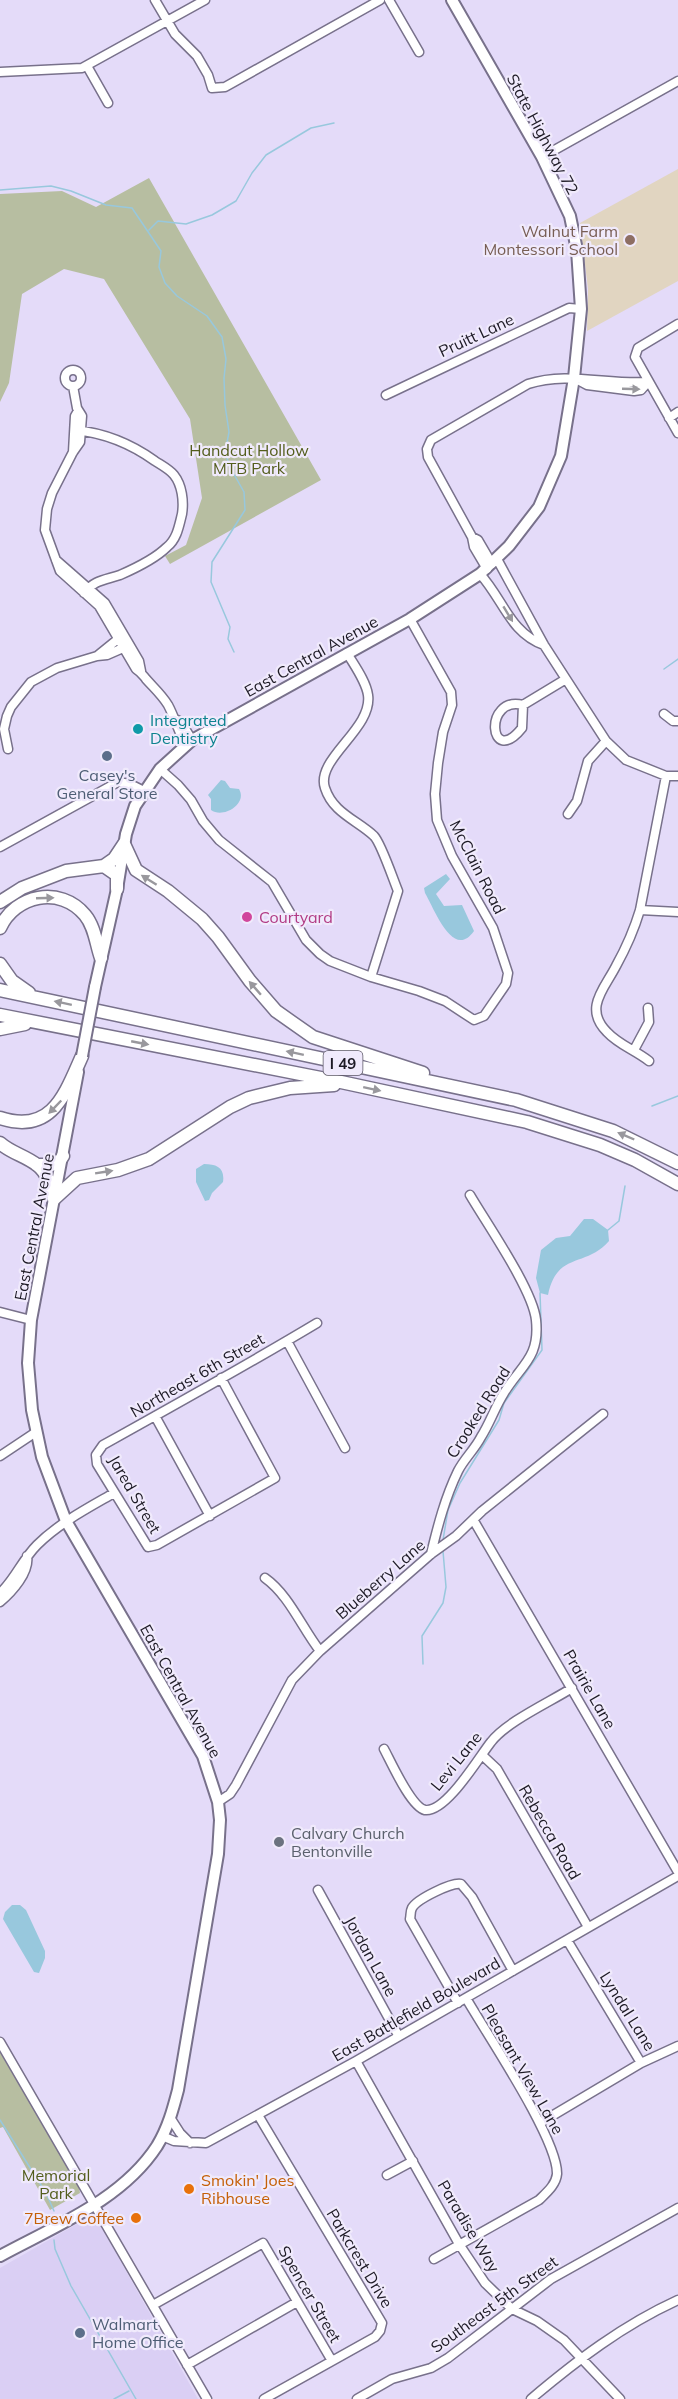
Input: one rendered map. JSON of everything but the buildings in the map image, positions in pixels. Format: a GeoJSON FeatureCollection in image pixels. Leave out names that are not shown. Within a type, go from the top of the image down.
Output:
{"type":"FeatureCollection","features":[{"type":"Feature","properties":{"kind":"highway"},"geometry":{"type":"LineString","coordinates":[[0,902],[22,888],[66,871],[104,866],[114,859],[124,844]]}},
{"type":"Feature","properties":{"kind":"highway"},"geometry":{"type":"LineString","coordinates":[[124,844],[136,870],[168,891],[202,920],[276,1011],[313,1037],[423,1073],[432,1082]]}},
{"type":"Feature","properties":{"kind":"highway"},"geometry":{"type":"LineString","coordinates":[[104,866],[117,875],[117,889]]}},
{"type":"Feature","properties":{"kind":"highway"},"geometry":{"type":"LineString","coordinates":[[0,928],[10,912],[31,899],[48,896],[64,900],[78,908],[89,921],[101,958]]}},
{"type":"Feature","properties":{"kind":"highway"},"geometry":{"type":"LineString","coordinates":[[0,964],[12,981],[41,998]]}},
{"type":"Feature","properties":{"kind":"highway","name":"I 49"},"geometry":{"type":"LineString","coordinates":[[0,990],[516,1100],[570,1115],[630,1138],[678,1163]]}},
{"type":"Feature","properties":{"kind":"highway","name":"I 49"},"geometry":{"type":"LineString","coordinates":[[0,1016],[341,1082],[527,1122],[574,1135],[635,1160],[678,1184]]}},
{"type":"Feature","properties":{"kind":"highway"},"geometry":{"type":"LineString","coordinates":[[0,1029],[18,1024],[40,1024]]}},
{"type":"Feature","properties":{"kind":"highway"},"geometry":{"type":"LineString","coordinates":[[0,1118],[23,1122],[48,1114],[64,1097],[82,1056]]}},
{"type":"Feature","properties":{"kind":"highway"},"geometry":{"type":"LineString","coordinates":[[37,1165],[48,1180],[54,1199],[77,1178],[118,1170],[149,1159],[222,1112],[249,1098],[290,1088],[329,1087],[341,1082]]}},
{"type":"Feature","properties":{"kind":"highway"},"geometry":{"type":"LineString","coordinates":[[0,1143],[12,1153],[37,1165],[55,1165],[63,1156]]}},
{"type":"Feature","properties":{"kind":"main road","name":"State Highway 72"},"geometry":{"type":"LineString","coordinates":[[452,0],[542,157],[570,216],[577,250],[581,291]]}},
{"type":"Feature","properties":{"kind":"main road","name":"East Central Avenue"},"geometry":{"type":"LineString","coordinates":[[0,2256],[94,2204],[132,2176],[147,2160],[162,2136],[171,2119],[178,2090],[218,1854],[218,1802],[203,1756],[66,1521],[53,1490],[36,1432],[28,1373],[31,1320],[124,844],[135,807],[144,791],[160,769],[189,742],[410,619],[489,566],[521,532],[539,507],[550,484],[563,445],[574,378],[581,291]]}},
{"type":"Feature","properties":{"kind":"street"},"geometry":{"type":"LineString","coordinates":[[155,0],[175,34],[197,56],[208,75],[212,88],[225,87],[380,0]]}},
{"type":"Feature","properties":{"kind":"street"},"geometry":{"type":"LineString","coordinates":[[0,72],[82,68],[205,0]]}},
{"type":"Feature","properties":{"kind":"street"},"geometry":{"type":"LineString","coordinates":[[389,0],[419,52]]}},
{"type":"Feature","properties":{"kind":"street"},"geometry":{"type":"LineString","coordinates":[[87,66],[108,103]]}},
{"type":"Feature","properties":{"kind":"street"},"geometry":{"type":"LineString","coordinates":[[542,157],[678,81]]}},
{"type":"Feature","properties":{"kind":"street","name":"Pruitt Lane"},"geometry":{"type":"LineString","coordinates":[[386,394],[569,308],[581,309]]}},
{"type":"Feature","properties":{"kind":"street"},"geometry":{"type":"LineString","coordinates":[[678,324],[638,348],[636,357],[678,433]]}},
{"type":"Feature","properties":{"kind":"street"},"geometry":{"type":"LineString","coordinates":[[648,382],[641,390],[634,391],[587,385],[574,378],[543,379],[528,384],[431,440],[427,448],[428,457],[472,537],[474,547],[544,645],[606,741],[626,760],[666,776],[678,776]]}},
{"type":"Feature","properties":{"kind":"street"},"geometry":{"type":"LineString","coordinates":[[74,386],[78,411],[75,416],[78,434],[71,448],[73,452],[57,481],[47,509],[45,530],[55,560],[99,606],[136,669],[141,671],[158,691],[175,719],[181,722],[189,742]]}},
{"type":"Feature","properties":{"kind":"street"},"geometry":{"type":"LineString","coordinates":[[669,418],[678,412]]}},
{"type":"Feature","properties":{"kind":"street"},"geometry":{"type":"LineString","coordinates":[[78,434],[94,432],[98,436],[115,438],[131,445],[174,475],[182,492],[183,508],[173,542],[165,550],[118,575],[96,582],[86,590]]}},
{"type":"Feature","properties":{"kind":"street"},"geometry":{"type":"LineString","coordinates":[[489,566],[493,588],[518,630],[533,641],[544,645]]}},
{"type":"Feature","properties":{"kind":"street"},"geometry":{"type":"LineString","coordinates":[[86,590],[100,597],[110,610],[139,661],[141,671]]}},
{"type":"Feature","properties":{"kind":"street","name":"McClain Road"},"geometry":{"type":"LineString","coordinates":[[371,977],[445,1001],[474,1020],[484,1016],[506,984],[508,973],[493,928],[452,856],[437,820],[435,794],[438,763],[452,705],[451,692],[410,619]]}},
{"type":"Feature","properties":{"kind":"street"},"geometry":{"type":"LineString","coordinates":[[97,656],[118,639]]}},
{"type":"Feature","properties":{"kind":"street"},"geometry":{"type":"LineString","coordinates":[[8,749],[4,715],[31,682],[57,668],[123,648]]}},
{"type":"Feature","properties":{"kind":"street"},"geometry":{"type":"LineString","coordinates":[[160,769],[192,800],[203,821],[219,840],[272,882],[302,934],[320,954],[330,961],[371,977],[398,891],[376,837],[342,813],[324,788],[324,776],[331,762],[364,717],[368,705],[368,693],[347,653]]}},
{"type":"Feature","properties":{"kind":"street"},"geometry":{"type":"LineString","coordinates":[[523,705],[522,728],[512,738],[505,740],[497,738],[494,726],[500,713],[507,707],[516,703],[523,705],[566,680]]}},
{"type":"Feature","properties":{"kind":"street"},"geometry":{"type":"LineString","coordinates":[[664,714],[678,722]]}},
{"type":"Feature","properties":{"kind":"street"},"geometry":{"type":"LineString","coordinates":[[568,814],[577,801],[588,761],[606,741]]}},
{"type":"Feature","properties":{"kind":"street"},"geometry":{"type":"LineString","coordinates":[[649,1061],[634,1050],[617,1042],[604,1030],[596,1014],[604,984],[620,960],[634,930],[640,910],[666,776]]}},
{"type":"Feature","properties":{"kind":"street"},"geometry":{"type":"LineString","coordinates":[[0,847],[118,782],[130,784],[144,791]]}},
{"type":"Feature","properties":{"kind":"street"},"geometry":{"type":"LineString","coordinates":[[640,910],[678,912]]}},
{"type":"Feature","properties":{"kind":"street"},"geometry":{"type":"LineString","coordinates":[[634,1050],[649,1022],[648,1008]]}},
{"type":"Feature","properties":{"kind":"street","name":"Crooked Road"},"geometry":{"type":"LineString","coordinates":[[431,1554],[444,1503],[459,1469],[481,1438],[505,1390],[528,1363],[535,1351],[537,1338],[536,1318],[529,1296],[470,1195]]}},
{"type":"Feature","properties":{"kind":"street"},"geometry":{"type":"LineString","coordinates":[[0,1312],[31,1320]]}},
{"type":"Feature","properties":{"kind":"street","name":"Northeast 6th Street"},"geometry":{"type":"LineString","coordinates":[[96,1455],[103,1445],[317,1323]]}},
{"type":"Feature","properties":{"kind":"street"},"geometry":{"type":"LineString","coordinates":[[287,1341],[345,1448]]}},
{"type":"Feature","properties":{"kind":"street"},"geometry":{"type":"LineString","coordinates":[[155,1416],[210,1516],[275,1478],[221,1378]]}},
{"type":"Feature","properties":{"kind":"street","name":"Blueberry Lane"},"geometry":{"type":"LineString","coordinates":[[218,1802],[230,1794],[236,1785],[292,1680],[321,1651],[431,1554],[603,1414]]}},
{"type":"Feature","properties":{"kind":"street"},"geometry":{"type":"LineString","coordinates":[[0,1456],[36,1432]]}},
{"type":"Feature","properties":{"kind":"street","name":"Jared Street"},"geometry":{"type":"LineString","coordinates":[[96,1455],[97,1464],[148,1547],[157,1545],[210,1516]]}},
{"type":"Feature","properties":{"kind":"street"},"geometry":{"type":"LineString","coordinates":[[0,1593],[37,1544],[66,1521],[114,1493]]}},
{"type":"Feature","properties":{"kind":"street","name":"Prairie Lane"},"geometry":{"type":"LineString","coordinates":[[474,1521],[678,1874]]}},
{"type":"Feature","properties":{"kind":"street"},"geometry":{"type":"LineString","coordinates":[[0,1602],[15,1587],[28,1562],[27,1556]]}},
{"type":"Feature","properties":{"kind":"street"},"geometry":{"type":"LineString","coordinates":[[265,1578],[276,1586],[308,1636],[321,1651]]}},
{"type":"Feature","properties":{"kind":"street","name":"Levi Lane"},"geometry":{"type":"LineString","coordinates":[[384,1749],[414,1803],[426,1810],[437,1807],[447,1800],[493,1740],[506,1728],[572,1688]]}},
{"type":"Feature","properties":{"kind":"street","name":"Rebecca Road"},"geometry":{"type":"LineString","coordinates":[[482,1755],[497,1769],[588,1927]]}},
{"type":"Feature","properties":{"kind":"street","name":"East Battlefield Boulevard"},"geometry":{"type":"LineString","coordinates":[[190,2144],[206,2143],[356,2061],[678,1874]]}},
{"type":"Feature","properties":{"kind":"street","name":"Pleasant View Lane"},"geometry":{"type":"LineString","coordinates":[[434,2259],[539,2200],[557,2177],[556,2162],[540,2123],[410,1918],[416,1904],[451,1884],[461,1884],[472,1897],[513,1971]]}},
{"type":"Feature","properties":{"kind":"street","name":"Jordan Lane"},"geometry":{"type":"LineString","coordinates":[[318,1890],[398,2035]]}},
{"type":"Feature","properties":{"kind":"street","name":"Lyndal Lane"},"geometry":{"type":"LineString","coordinates":[[567,1940],[641,2063],[678,2046]]}},
{"type":"Feature","properties":{"kind":"street"},"geometry":{"type":"LineString","coordinates":[[0,2042],[207,2399]]}},
{"type":"Feature","properties":{"kind":"street","name":"Paradise Way"},"geometry":{"type":"LineString","coordinates":[[356,2061],[459,2244],[485,2283],[512,2309],[537,2321],[564,2340],[620,2399]]}},
{"type":"Feature","properties":{"kind":"street"},"geometry":{"type":"LineString","coordinates":[[540,2123],[641,2063]]}},
{"type":"Feature","properties":{"kind":"street","name":"Parkcrest Drive"},"geometry":{"type":"LineString","coordinates":[[258,2115],[382,2323],[375,2337],[264,2399]]}},
{"type":"Feature","properties":{"kind":"street"},"geometry":{"type":"LineString","coordinates":[[171,2119],[190,2144]]}},
{"type":"Feature","properties":{"kind":"street"},"geometry":{"type":"LineString","coordinates":[[162,2136],[174,2142],[190,2144]]}},
{"type":"Feature","properties":{"kind":"street"},"geometry":{"type":"LineString","coordinates":[[387,2175],[413,2162]]}},
{"type":"Feature","properties":{"kind":"street","name":"Southeast 5th Street"},"geometry":{"type":"LineString","coordinates":[[357,2399],[392,2379],[431,2368],[448,2358],[551,2279],[678,2208]]}},
{"type":"Feature","properties":{"kind":"street","name":"Spencer Street"},"geometry":{"type":"LineString","coordinates":[[153,2305],[262,2243],[332,2361]]}},
{"type":"Feature","properties":{"kind":"street"},"geometry":{"type":"LineString","coordinates":[[187,2365],[297,2302]]}},
{"type":"Feature","properties":{"kind":"street"},"geometry":{"type":"LineString","coordinates":[[531,2399],[582,2357],[651,2314],[677,2302]]}},
{"type":"Feature","properties":{"kind":"shaded area","name":"Walnut Farm Montessori School"},"geometry":{"type":"Polygon","coordinates":[[[678,169],[678,281],[587,331],[588,289],[580,223],[678,169]]]}},
{"type":"Feature","properties":{"kind":"shaded area","name":"Walmart Home Office"},"geometry":{"type":"Polygon","coordinates":[[[84,2220],[99,2223],[198,2399],[0,2399],[0,2268],[84,2220]]]}},
{"type":"Feature","properties":{"kind":"green space","name":"Handcut Hollow MTB Park"},"geometry":{"type":"Polygon","coordinates":[[[149,178],[321,480],[170,564],[165,556],[186,545],[202,498],[190,419],[104,279],[64,269],[22,294],[9,383],[0,402],[0,194],[62,191],[96,207],[149,178]]]}},
{"type":"Feature","properties":{"kind":"green space","name":"Memorial Park"},"geometry":{"type":"Polygon","coordinates":[[[0,2052],[79,2187],[80,2193],[50,2210],[3,2127],[0,2128],[0,2052]]]}},
{"type":"Feature","properties":{"kind":"water"},"geometry":{"type":"Polygon","coordinates":[[[221,780],[225,781],[230,788],[239,789],[241,795],[237,805],[222,813],[211,810],[211,799],[208,795],[221,780]]]}},
{"type":"Feature","properties":{"kind":"water"},"geometry":{"type":"Polygon","coordinates":[[[446,874],[450,879],[436,894],[444,906],[462,905],[474,931],[466,939],[459,940],[445,929],[425,893],[424,888],[446,874]]]}},
{"type":"Feature","properties":{"kind":"water"},"geometry":{"type":"Polygon","coordinates":[[[204,1164],[213,1165],[223,1173],[223,1182],[212,1193],[209,1200],[205,1201],[196,1182],[196,1169],[204,1164]]]}},
{"type":"Feature","properties":{"kind":"water"},"geometry":{"type":"Polygon","coordinates":[[[584,1219],[593,1219],[608,1230],[609,1241],[591,1255],[565,1266],[552,1281],[548,1295],[540,1293],[536,1278],[541,1250],[556,1238],[570,1236],[584,1219]]]}},
{"type":"Feature","properties":{"kind":"water"},"geometry":{"type":"Polygon","coordinates":[[[12,1905],[20,1905],[26,1910],[45,1951],[45,1958],[39,1973],[34,1972],[3,1919],[5,1912],[12,1905]]]}},
{"type":"Feature","properties":{"kind":"waterway"},"geometry":{"type":"LineString","coordinates":[[149,230],[158,221],[186,224],[212,215],[236,201],[252,173],[266,155],[311,128],[334,123]]}},
{"type":"Feature","properties":{"kind":"waterway"},"geometry":{"type":"LineString","coordinates":[[0,190],[51,186],[71,191],[106,205],[132,208],[161,251],[159,267],[165,283],[177,296],[207,316],[222,337],[226,359],[225,405],[229,432],[225,453],[244,492],[245,510],[212,562],[211,582],[230,627],[228,639],[234,652]]}},
{"type":"Feature","properties":{"kind":"waterway"},"geometry":{"type":"LineString","coordinates":[[664,669],[678,659]]}},
{"type":"Feature","properties":{"kind":"waterway"},"geometry":{"type":"LineString","coordinates":[[652,1106],[678,1096]]}},
{"type":"Feature","properties":{"kind":"waterway"},"geometry":{"type":"LineString","coordinates":[[608,1230],[619,1221],[625,1186]]}},
{"type":"Feature","properties":{"kind":"waterway"},"geometry":{"type":"LineString","coordinates":[[443,1540],[448,1510],[460,1483],[499,1420],[504,1403],[542,1350],[540,1293]]}},
{"type":"Feature","properties":{"kind":"waterway"},"geometry":{"type":"LineString","coordinates":[[423,1664],[422,1636],[443,1603],[446,1587],[443,1551]]}},
{"type":"Feature","properties":{"kind":"waterway"},"geometry":{"type":"LineString","coordinates":[[0,2120],[46,2193],[54,2211]]}},
{"type":"Feature","properties":{"kind":"waterway"},"geometry":{"type":"LineString","coordinates":[[54,2240],[55,2249],[71,2286],[136,2399]]}},
{"type":"Feature","properties":{"kind":"waterway"},"geometry":{"type":"LineString","coordinates":[[114,2399],[129,2391]]}},
{"type":"Feature","properties":{"kind":"place","name":"Walnut Farm Montessori School"},"geometry":{"type":"Point","coordinates":[630,240]}},
{"type":"Feature","properties":{"kind":"place","name":"Integrated Dentistry"},"geometry":{"type":"Point","coordinates":[138,729]}},
{"type":"Feature","properties":{"kind":"place","name":"Casey's General Store"},"geometry":{"type":"Point","coordinates":[107,756]}},
{"type":"Feature","properties":{"kind":"place","name":"Courtyard"},"geometry":{"type":"Point","coordinates":[247,917]}},
{"type":"Feature","properties":{"kind":"place","name":"Calvary Church Bentonville"},"geometry":{"type":"Point","coordinates":[279,1842]}},
{"type":"Feature","properties":{"kind":"place","name":"Smokin' Joes Ribhouse"},"geometry":{"type":"Point","coordinates":[189,2189]}},
{"type":"Feature","properties":{"kind":"place","name":"7Brew Coffee"},"geometry":{"type":"Point","coordinates":[136,2218]}},
{"type":"Feature","properties":{"kind":"place","name":"Walmart Home Office"},"geometry":{"type":"Point","coordinates":[80,2333]}}]}
